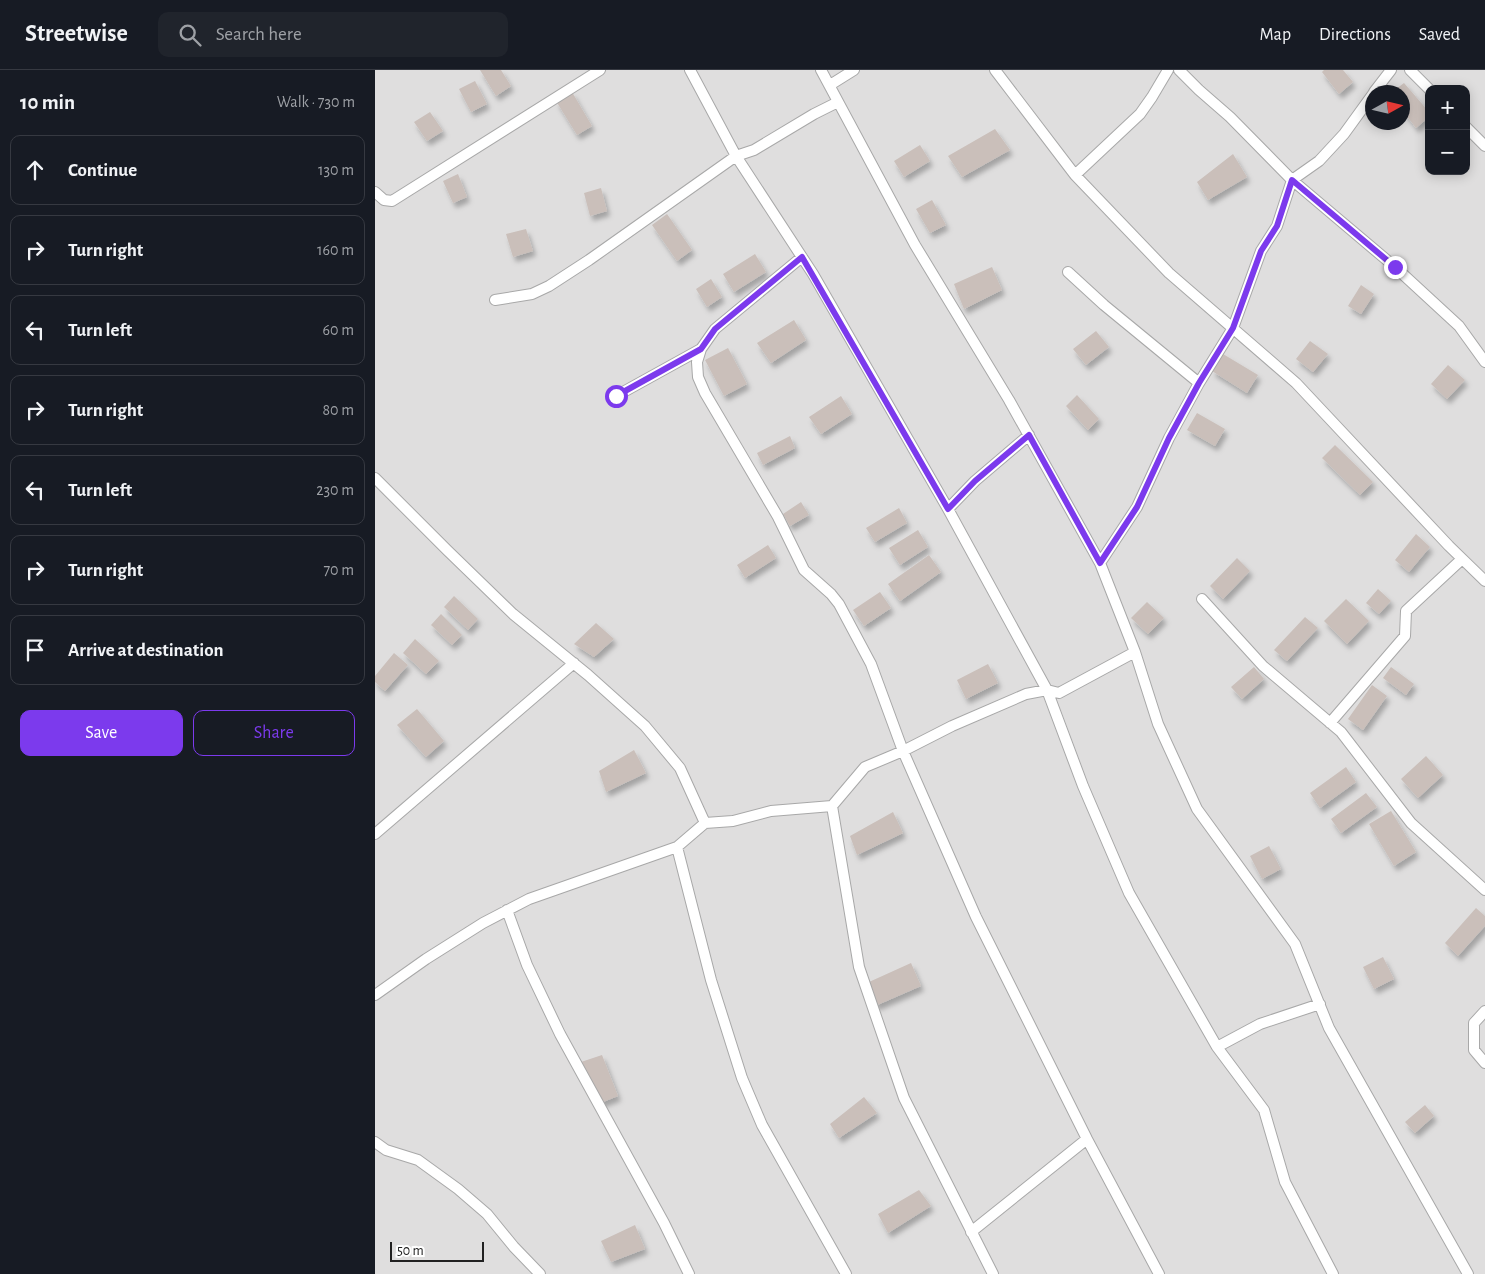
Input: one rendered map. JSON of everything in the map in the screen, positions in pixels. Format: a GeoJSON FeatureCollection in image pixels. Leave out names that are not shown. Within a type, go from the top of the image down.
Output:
{"type":"FeatureCollection","features":[{"type":"Feature","properties":{"kind":"street"},"geometry":{"type":"LineString","coordinates":[[375,192],[384,200],[392,201],[600,70]]}},
{"type":"Feature","properties":{"kind":"street"},"geometry":{"type":"LineString","coordinates":[[690,70],[736,156],[802,257],[948,509],[1047,690],[1083,786],[1129,893],[1217,1047],[1264,1110],[1285,1182],[1333,1274]]}},
{"type":"Feature","properties":{"kind":"street"},"geometry":{"type":"LineString","coordinates":[[821,70],[915,245],[1009,400],[1100,563],[1135,652],[1158,724],[1197,809],[1295,944],[1329,1028],[1467,1274]]}},
{"type":"Feature","properties":{"kind":"street"},"geometry":{"type":"LineString","coordinates":[[829,85],[854,70]]}},
{"type":"Feature","properties":{"kind":"street"},"geometry":{"type":"LineString","coordinates":[[995,70],[1075,175],[1169,273],[1296,383],[1485,581]]}},
{"type":"Feature","properties":{"kind":"street"},"geometry":{"type":"LineString","coordinates":[[1075,175],[1140,114],[1153,97],[1168,70]]}},
{"type":"Feature","properties":{"kind":"street"},"geometry":{"type":"LineString","coordinates":[[1179,70],[1230,117],[1292,180],[1395,267],[1459,326],[1485,362]]}},
{"type":"Feature","properties":{"kind":"street"},"geometry":{"type":"LineString","coordinates":[[1379,85],[1391,70]]}},
{"type":"Feature","properties":{"kind":"street"},"geometry":{"type":"LineString","coordinates":[[1410,70],[1425,85]]}},
{"type":"Feature","properties":{"kind":"street"},"geometry":{"type":"LineString","coordinates":[[495,300],[532,294],[549,286],[736,156],[754,150],[838,102]]}},
{"type":"Feature","properties":{"kind":"street"},"geometry":{"type":"LineString","coordinates":[[1100,563],[1137,507],[1169,438],[1199,383],[1233,328],[1261,251],[1277,226],[1292,180],[1319,161],[1344,134],[1365,104]]}},
{"type":"Feature","properties":{"kind":"street"},"geometry":{"type":"LineString","coordinates":[[1469,130],[1485,146]]}},
{"type":"Feature","properties":{"kind":"street"},"geometry":{"type":"LineString","coordinates":[[802,257],[715,329],[701,349],[697,362],[698,377],[705,393],[778,517],[805,570],[839,604],[871,664],[903,751],[976,917],[1087,1139],[1159,1274]]}},
{"type":"Feature","properties":{"kind":"street"},"geometry":{"type":"LineString","coordinates":[[1068,272],[1104,305],[1199,383]]}},
{"type":"Feature","properties":{"kind":"street"},"geometry":{"type":"LineString","coordinates":[[616,396],[701,349]]}},
{"type":"Feature","properties":{"kind":"street"},"geometry":{"type":"LineString","coordinates":[[948,509],[975,481],[1029,435]]}},
{"type":"Feature","properties":{"kind":"street"},"geometry":{"type":"LineString","coordinates":[[375,478],[513,614],[645,726],[679,768],[705,824]]}},
{"type":"Feature","properties":{"kind":"street"},"geometry":{"type":"LineString","coordinates":[[1330,723],[1405,636],[1406,611],[1462,559]]}},
{"type":"Feature","properties":{"kind":"street"},"geometry":{"type":"LineString","coordinates":[[1201,599],[1263,666],[1341,732],[1411,823],[1485,890]]}},
{"type":"Feature","properties":{"kind":"street"},"geometry":{"type":"LineString","coordinates":[[375,996],[426,959],[483,923],[529,899],[677,847],[705,824],[733,821],[771,811],[832,806],[865,767],[1026,694],[1047,690],[1059,693],[1135,652]]}},
{"type":"Feature","properties":{"kind":"street"},"geometry":{"type":"LineString","coordinates":[[375,834],[574,664]]}},
{"type":"Feature","properties":{"kind":"street"},"geometry":{"type":"LineString","coordinates":[[832,806],[859,967],[904,1098],[993,1274]]}},
{"type":"Feature","properties":{"kind":"street"},"geometry":{"type":"LineString","coordinates":[[677,847],[711,980],[741,1078],[762,1125],[846,1274]]}},
{"type":"Feature","properties":{"kind":"street"},"geometry":{"type":"LineString","coordinates":[[507,910],[527,965],[560,1034],[664,1223],[689,1274]]}},
{"type":"Feature","properties":{"kind":"street"},"geometry":{"type":"LineString","coordinates":[[1217,1047],[1260,1024],[1320,1004]]}},
{"type":"Feature","properties":{"kind":"street"},"geometry":{"type":"LineString","coordinates":[[1485,1011],[1474,1023],[1474,1050],[1485,1063]]}},
{"type":"Feature","properties":{"kind":"street"},"geometry":{"type":"LineString","coordinates":[[971,1232],[1087,1139]]}},
{"type":"Feature","properties":{"kind":"street"},"geometry":{"type":"LineString","coordinates":[[375,1142],[386,1150],[419,1160],[458,1189],[487,1214],[514,1247],[540,1274]]}},
{"type":"Feature","properties":{"kind":"shaded area"},"geometry":{"type":"Polygon","coordinates":[[[375,70],[1485,70],[1485,1274],[375,1274],[375,70]]]}},
{"type":"Feature","properties":{"kind":"building"},"geometry":{"type":"Polygon","coordinates":[[[480,70],[501,70],[511,86],[496,96],[480,70]]]}},
{"type":"Feature","properties":{"kind":"building"},"geometry":{"type":"Polygon","coordinates":[[[1324,70],[1343,70],[1353,82],[1339,94],[1322,72],[1324,70]]]}},
{"type":"Feature","properties":{"kind":"building"},"geometry":{"type":"Polygon","coordinates":[[[475,81],[487,104],[471,112],[459,89],[475,81]]]}},
{"type":"Feature","properties":{"kind":"building"},"geometry":{"type":"Polygon","coordinates":[[[1410,90],[1425,107],[1425,120],[1416,128],[1410,120],[1410,90]]]}},
{"type":"Feature","properties":{"kind":"building"},"geometry":{"type":"Polygon","coordinates":[[[572,92],[592,126],[577,135],[556,101],[572,92]]]}},
{"type":"Feature","properties":{"kind":"building"},"geometry":{"type":"Polygon","coordinates":[[[430,112],[443,131],[427,141],[414,122],[430,112]]]}},
{"type":"Feature","properties":{"kind":"building"},"geometry":{"type":"Polygon","coordinates":[[[995,129],[1010,150],[962,177],[948,156],[995,129]]]}},
{"type":"Feature","properties":{"kind":"building"},"geometry":{"type":"Polygon","coordinates":[[[920,145],[930,161],[904,177],[894,161],[920,145]]]}},
{"type":"Feature","properties":{"kind":"building"},"geometry":{"type":"Polygon","coordinates":[[[1233,154],[1247,177],[1208,200],[1197,182],[1233,154]]]}},
{"type":"Feature","properties":{"kind":"building"},"geometry":{"type":"Polygon","coordinates":[[[458,174],[467,197],[453,203],[443,181],[458,174]]]}},
{"type":"Feature","properties":{"kind":"building"},"geometry":{"type":"Polygon","coordinates":[[[601,188],[607,211],[590,216],[584,193],[601,188]]]}},
{"type":"Feature","properties":{"kind":"building"},"geometry":{"type":"Polygon","coordinates":[[[932,200],[946,225],[930,233],[916,209],[932,200]]]}},
{"type":"Feature","properties":{"kind":"building"},"geometry":{"type":"Polygon","coordinates":[[[667,214],[692,250],[677,261],[652,225],[667,214]]]}},
{"type":"Feature","properties":{"kind":"building"},"geometry":{"type":"Polygon","coordinates":[[[526,229],[533,251],[513,257],[506,234],[526,229]]]}},
{"type":"Feature","properties":{"kind":"building"},"geometry":{"type":"Polygon","coordinates":[[[755,254],[766,272],[734,292],[723,274],[755,254]]]}},
{"type":"Feature","properties":{"kind":"building"},"geometry":{"type":"Polygon","coordinates":[[[992,267],[1002,290],[964,309],[954,284],[992,267]]]}},
{"type":"Feature","properties":{"kind":"building"},"geometry":{"type":"Polygon","coordinates":[[[711,279],[722,297],[707,307],[696,289],[711,279]]]}},
{"type":"Feature","properties":{"kind":"building"},"geometry":{"type":"Polygon","coordinates":[[[1361,285],[1374,294],[1361,314],[1348,306],[1361,285]]]}},
{"type":"Feature","properties":{"kind":"building"},"geometry":{"type":"Polygon","coordinates":[[[794,320],[806,340],[771,363],[757,343],[794,320]]]}},
{"type":"Feature","properties":{"kind":"building"},"geometry":{"type":"Polygon","coordinates":[[[1096,331],[1109,347],[1086,365],[1073,349],[1096,331]]]}},
{"type":"Feature","properties":{"kind":"building"},"geometry":{"type":"Polygon","coordinates":[[[1310,341],[1328,354],[1313,372],[1296,359],[1310,341]]]}},
{"type":"Feature","properties":{"kind":"building"},"geometry":{"type":"Polygon","coordinates":[[[728,348],[747,384],[724,396],[705,360],[728,348]]]}},
{"type":"Feature","properties":{"kind":"building"},"geometry":{"type":"Polygon","coordinates":[[[1223,354],[1258,375],[1247,393],[1212,371],[1223,354]]]}},
{"type":"Feature","properties":{"kind":"building"},"geometry":{"type":"Polygon","coordinates":[[[1448,365],[1465,380],[1447,399],[1431,384],[1448,365]]]}},
{"type":"Feature","properties":{"kind":"building"},"geometry":{"type":"Polygon","coordinates":[[[1077,395],[1099,419],[1088,430],[1066,406],[1077,395]]]}},
{"type":"Feature","properties":{"kind":"building"},"geometry":{"type":"Polygon","coordinates":[[[841,396],[852,414],[821,434],[809,417],[841,396]]]}},
{"type":"Feature","properties":{"kind":"building"},"geometry":{"type":"Polygon","coordinates":[[[1197,413],[1225,429],[1215,446],[1187,430],[1197,413]]]}},
{"type":"Feature","properties":{"kind":"building"},"geometry":{"type":"Polygon","coordinates":[[[790,436],[795,448],[763,465],[757,453],[790,436]]]}},
{"type":"Feature","properties":{"kind":"building"},"geometry":{"type":"Polygon","coordinates":[[[1335,445],[1373,482],[1360,495],[1322,458],[1335,445]]]}},
{"type":"Feature","properties":{"kind":"building"},"geometry":{"type":"Polygon","coordinates":[[[801,502],[809,515],[790,526],[783,514],[801,502]]]}},
{"type":"Feature","properties":{"kind":"building"},"geometry":{"type":"Polygon","coordinates":[[[899,508],[907,523],[875,542],[866,528],[899,508]]]}},
{"type":"Feature","properties":{"kind":"building"},"geometry":{"type":"Polygon","coordinates":[[[918,530],[928,547],[900,565],[889,548],[918,530]]]}},
{"type":"Feature","properties":{"kind":"building"},"geometry":{"type":"Polygon","coordinates":[[[1416,534],[1430,547],[1409,572],[1395,560],[1416,534]]]}},
{"type":"Feature","properties":{"kind":"building"},"geometry":{"type":"Polygon","coordinates":[[[768,545],[776,558],[745,578],[737,565],[768,545]]]}},
{"type":"Feature","properties":{"kind":"building"},"geometry":{"type":"Polygon","coordinates":[[[929,555],[941,572],[900,601],[888,584],[929,555]]]}},
{"type":"Feature","properties":{"kind":"building"},"geometry":{"type":"Polygon","coordinates":[[[1237,558],[1250,571],[1223,599],[1210,586],[1237,558]]]}},
{"type":"Feature","properties":{"kind":"building"},"geometry":{"type":"Polygon","coordinates":[[[1378,589],[1391,601],[1379,614],[1366,603],[1378,589]]]}},
{"type":"Feature","properties":{"kind":"building"},"geometry":{"type":"Polygon","coordinates":[[[880,592],[891,608],[864,626],[853,610],[880,592]]]}},
{"type":"Feature","properties":{"kind":"building"},"geometry":{"type":"Polygon","coordinates":[[[454,596],[478,619],[468,630],[444,607],[454,596]]]}},
{"type":"Feature","properties":{"kind":"building"},"geometry":{"type":"Polygon","coordinates":[[[1346,599],[1369,621],[1347,644],[1324,621],[1346,599]]]}},
{"type":"Feature","properties":{"kind":"building"},"geometry":{"type":"Polygon","coordinates":[[[1147,602],[1164,618],[1148,634],[1131,618],[1147,602]]]}},
{"type":"Feature","properties":{"kind":"building"},"geometry":{"type":"Polygon","coordinates":[[[441,614],[462,635],[452,645],[431,625],[441,614]]]}},
{"type":"Feature","properties":{"kind":"building"},"geometry":{"type":"Polygon","coordinates":[[[1305,617],[1318,628],[1287,661],[1274,650],[1305,617]]]}},
{"type":"Feature","properties":{"kind":"building"},"geometry":{"type":"Polygon","coordinates":[[[596,623],[614,639],[594,657],[574,644],[596,623]]]}},
{"type":"Feature","properties":{"kind":"building"},"geometry":{"type":"Polygon","coordinates":[[[415,639],[439,661],[426,674],[403,653],[415,639]]]}},
{"type":"Feature","properties":{"kind":"building"},"geometry":{"type":"Polygon","coordinates":[[[394,653],[408,665],[385,691],[375,682],[375,676],[394,653]]]}},
{"type":"Feature","properties":{"kind":"building"},"geometry":{"type":"Polygon","coordinates":[[[988,664],[998,683],[966,699],[957,680],[988,664]]]}},
{"type":"Feature","properties":{"kind":"building"},"geometry":{"type":"Polygon","coordinates":[[[1254,667],[1264,679],[1242,699],[1231,687],[1254,667]]]}},
{"type":"Feature","properties":{"kind":"building"},"geometry":{"type":"Polygon","coordinates":[[[1391,667],[1414,684],[1406,695],[1383,678],[1391,667]]]}},
{"type":"Feature","properties":{"kind":"building"},"geometry":{"type":"Polygon","coordinates":[[[1372,685],[1387,696],[1363,730],[1348,719],[1372,685]]]}},
{"type":"Feature","properties":{"kind":"building"},"geometry":{"type":"Polygon","coordinates":[[[417,709],[444,741],[426,757],[397,725],[417,709]]]}},
{"type":"Feature","properties":{"kind":"building"},"geometry":{"type":"Polygon","coordinates":[[[634,750],[646,773],[606,792],[599,771],[634,750]]]}},
{"type":"Feature","properties":{"kind":"building"},"geometry":{"type":"Polygon","coordinates":[[[1426,756],[1443,775],[1418,798],[1401,779],[1426,756]]]}},
{"type":"Feature","properties":{"kind":"building"},"geometry":{"type":"Polygon","coordinates":[[[1346,767],[1356,782],[1320,808],[1310,793],[1346,767]]]}},
{"type":"Feature","properties":{"kind":"building"},"geometry":{"type":"Polygon","coordinates":[[[1366,793],[1377,807],[1341,833],[1331,819],[1366,793]]]}},
{"type":"Feature","properties":{"kind":"building"},"geometry":{"type":"Polygon","coordinates":[[[1391,811],[1416,852],[1394,866],[1369,824],[1391,811]]]}},
{"type":"Feature","properties":{"kind":"building"},"geometry":{"type":"Polygon","coordinates":[[[893,812],[903,833],[857,855],[850,836],[893,812]]]}},
{"type":"Feature","properties":{"kind":"building"},"geometry":{"type":"Polygon","coordinates":[[[1269,846],[1281,869],[1262,879],[1250,856],[1269,846]]]}},
{"type":"Feature","properties":{"kind":"building"},"geometry":{"type":"Polygon","coordinates":[[[1476,908],[1485,916],[1485,926],[1458,956],[1445,943],[1476,908]]]}},
{"type":"Feature","properties":{"kind":"building"},"geometry":{"type":"Polygon","coordinates":[[[1383,957],[1394,979],[1374,989],[1363,967],[1383,957]]]}},
{"type":"Feature","properties":{"kind":"building"},"geometry":{"type":"Polygon","coordinates":[[[911,963],[921,986],[875,1006],[869,982],[911,963]]]}},
{"type":"Feature","properties":{"kind":"building"},"geometry":{"type":"Polygon","coordinates":[[[602,1055],[618,1096],[598,1104],[581,1062],[602,1055]]]}},
{"type":"Feature","properties":{"kind":"building"},"geometry":{"type":"Polygon","coordinates":[[[864,1097],[877,1113],[839,1138],[830,1124],[864,1097]]]}},
{"type":"Feature","properties":{"kind":"building"},"geometry":{"type":"Polygon","coordinates":[[[1425,1105],[1434,1116],[1415,1133],[1405,1122],[1425,1105]]]}},
{"type":"Feature","properties":{"kind":"building"},"geometry":{"type":"Polygon","coordinates":[[[919,1190],[931,1206],[888,1233],[878,1214],[919,1190]]]}},
{"type":"Feature","properties":{"kind":"building"},"geometry":{"type":"Polygon","coordinates":[[[635,1225],[645,1249],[611,1262],[601,1241],[635,1225]]]}},
{"type":"Feature","properties":{"kind":"route"},"geometry":{"type":"LineString","coordinates":[[616,396],[701,349],[715,329],[802,257],[948,509],[975,481],[1029,435],[1100,563],[1137,507],[1169,438],[1199,383],[1233,328],[1261,251],[1277,226],[1292,180],[1395,267]]}}]}
